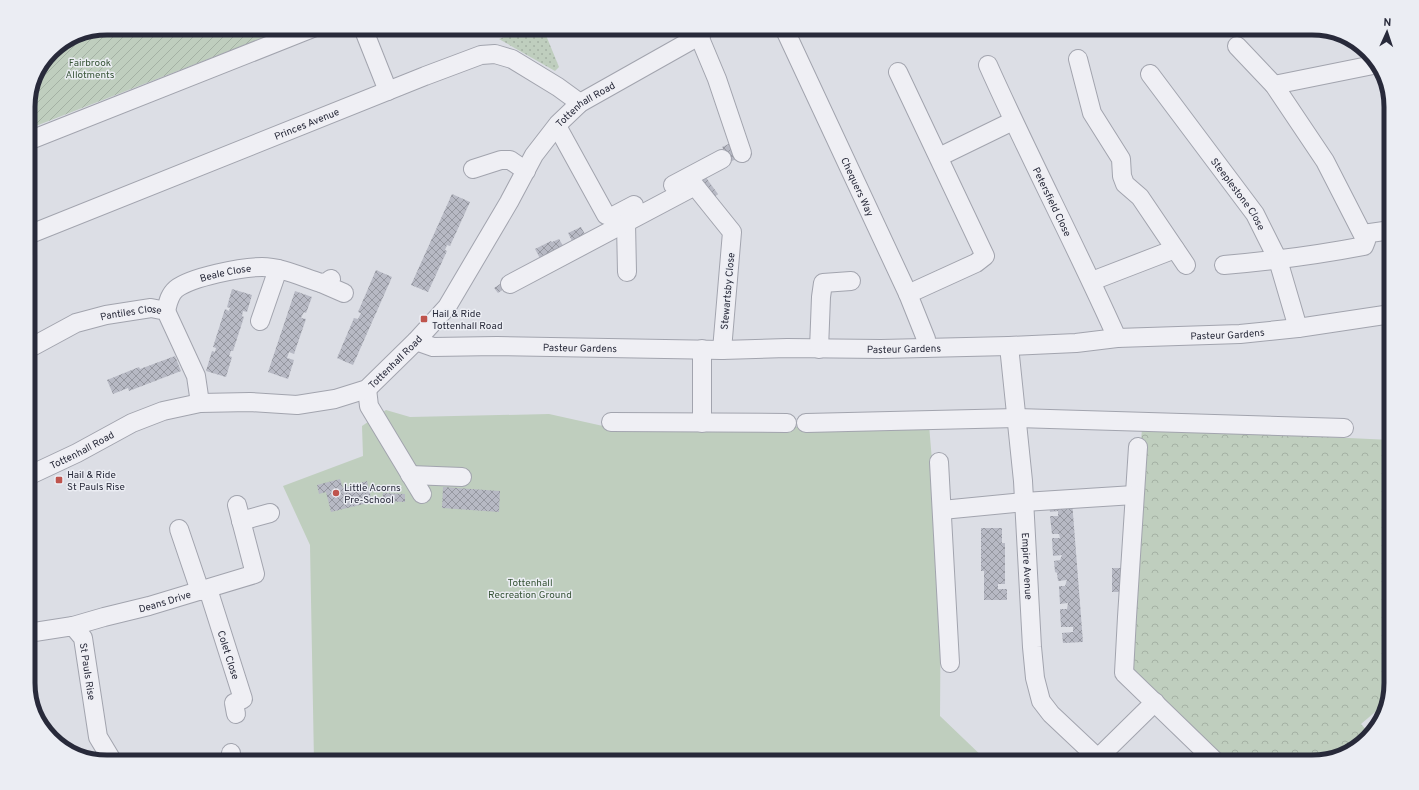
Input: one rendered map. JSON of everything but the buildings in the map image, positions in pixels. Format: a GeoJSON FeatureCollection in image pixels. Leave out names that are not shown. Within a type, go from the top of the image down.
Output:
{"type":"FeatureCollection","features":[{"type":"Feature","properties":{"kind":"street"},"geometry":{"type":"LineString","coordinates":[[35,138],[295,35]]}},
{"type":"Feature","properties":{"kind":"street"},"geometry":{"type":"LineString","coordinates":[[366,35],[388,91]]}},
{"type":"Feature","properties":{"kind":"street","name":"Tottenhall Road"},"geometry":{"type":"LineString","coordinates":[[35,473],[77,453],[132,423],[163,411],[200,403],[250,402],[298,405],[334,399],[367,389],[416,341],[447,307],[509,202],[534,155],[557,126],[580,103],[697,35]]}},
{"type":"Feature","properties":{"kind":"street"},"geometry":{"type":"LineString","coordinates":[[703,35],[742,153]]}},
{"type":"Feature","properties":{"kind":"street","name":"Chequers Way"},"geometry":{"type":"LineString","coordinates":[[787,35],[908,294],[926,339],[926,348]]}},
{"type":"Feature","properties":{"kind":"street"},"geometry":{"type":"LineString","coordinates":[[1224,265],[1322,254],[1364,246],[1366,241],[1364,234],[1325,161],[1274,86],[1237,46]]}},
{"type":"Feature","properties":{"kind":"street","name":"Princes Avenue"},"geometry":{"type":"LineString","coordinates":[[35,228],[482,55],[496,54],[512,60],[558,87],[580,103]]}},
{"type":"Feature","properties":{"kind":"street"},"geometry":{"type":"LineString","coordinates":[[1078,59],[1092,113],[1121,158],[1122,176],[1125,184],[1140,197],[1186,265]]}},
{"type":"Feature","properties":{"kind":"street","name":"Petersfield Close"},"geometry":{"type":"LineString","coordinates":[[988,64],[1013,120],[1092,281],[1117,338]]}},
{"type":"Feature","properties":{"kind":"street"},"geometry":{"type":"LineString","coordinates":[[1274,86],[1371,66]]}},
{"type":"Feature","properties":{"kind":"street"},"geometry":{"type":"LineString","coordinates":[[898,72],[985,256],[976,263],[908,294]]}},
{"type":"Feature","properties":{"kind":"street","name":"Steeplestone Close"},"geometry":{"type":"LineString","coordinates":[[1150,74],[1255,214],[1278,260],[1298,328]]}},
{"type":"Feature","properties":{"kind":"street"},"geometry":{"type":"LineString","coordinates":[[939,157],[1013,120]]}},
{"type":"Feature","properties":{"kind":"street"},"geometry":{"type":"LineString","coordinates":[[557,126],[606,215],[613,216],[722,159]]}},
{"type":"Feature","properties":{"kind":"street"},"geometry":{"type":"LineString","coordinates":[[473,169],[501,160],[510,160],[526,171]]}},
{"type":"Feature","properties":{"kind":"street","name":"Stewartsby Close"},"geometry":{"type":"LineString","coordinates":[[626,223],[695,186],[732,232],[722,350]]}},
{"type":"Feature","properties":{"kind":"street"},"geometry":{"type":"LineString","coordinates":[[510,284],[626,223],[627,272]]}},
{"type":"Feature","properties":{"kind":"street"},"geometry":{"type":"LineString","coordinates":[[1364,234],[1384,231]]}},
{"type":"Feature","properties":{"kind":"street"},"geometry":{"type":"LineString","coordinates":[[1092,281],[1174,249]]}},
{"type":"Feature","properties":{"kind":"street","name":"Beale Close"},"geometry":{"type":"LineString","coordinates":[[162,306],[176,289],[181,287],[220,272],[262,267],[291,272],[326,281],[344,293]]}},
{"type":"Feature","properties":{"kind":"street"},"geometry":{"type":"LineString","coordinates":[[260,321],[291,272]]}},
{"type":"Feature","properties":{"kind":"street"},"geometry":{"type":"LineString","coordinates":[[819,349],[823,283],[851,281]]}},
{"type":"Feature","properties":{"kind":"street","name":"Pantiles Close"},"geometry":{"type":"LineString","coordinates":[[35,345],[76,323],[106,315],[162,306],[196,376],[200,403]]}},
{"type":"Feature","properties":{"kind":"street","name":"Pasteur Gardens"},"geometry":{"type":"LineString","coordinates":[[416,341],[432,347],[497,346],[702,350],[1009,346],[1076,343],[1117,338],[1240,334],[1298,328],[1384,315]]}},
{"type":"Feature","properties":{"kind":"street","name":"Empire Avenue"},"geometry":{"type":"LineString","coordinates":[[1009,346],[1024,502],[1035,678],[1041,701],[1051,714],[1092,755]]}},
{"type":"Feature","properties":{"kind":"street"},"geometry":{"type":"LineString","coordinates":[[702,350],[702,423]]}},
{"type":"Feature","properties":{"kind":"street"},"geometry":{"type":"LineString","coordinates":[[367,389],[369,406],[422,494]]}},
{"type":"Feature","properties":{"kind":"street"},"geometry":{"type":"LineString","coordinates":[[806,423],[1017,418],[1344,428]]}},
{"type":"Feature","properties":{"kind":"street"},"geometry":{"type":"LineString","coordinates":[[611,422],[787,423]]}},
{"type":"Feature","properties":{"kind":"street"},"geometry":{"type":"LineString","coordinates":[[1138,447],[1124,673],[1209,755]]}},
{"type":"Feature","properties":{"kind":"street"},"geometry":{"type":"LineString","coordinates":[[939,462],[950,663]]}},
{"type":"Feature","properties":{"kind":"street"},"geometry":{"type":"LineString","coordinates":[[410,475],[462,477]]}},
{"type":"Feature","properties":{"kind":"street"},"geometry":{"type":"LineString","coordinates":[[942,510],[1024,502],[1134,495]]}},
{"type":"Feature","properties":{"kind":"street","name":"Deans Drive"},"geometry":{"type":"LineString","coordinates":[[73,626],[204,590],[255,574],[239,513],[270,513]]}},
{"type":"Feature","properties":{"kind":"street"},"geometry":{"type":"LineString","coordinates":[[179,530],[204,590]]}},
{"type":"Feature","properties":{"kind":"street","name":"Colet Close"},"geometry":{"type":"LineString","coordinates":[[204,590],[243,699],[234,703],[236,714]]}},
{"type":"Feature","properties":{"kind":"street"},"geometry":{"type":"LineString","coordinates":[[35,632],[73,626]]}},
{"type":"Feature","properties":{"kind":"street","name":"St Pauls Rise"},"geometry":{"type":"LineString","coordinates":[[73,626],[83,638],[98,737],[108,755]]}},
{"type":"Feature","properties":{"kind":"street"},"geometry":{"type":"LineString","coordinates":[[1104,755],[1154,702]]}},
{"type":"Feature","properties":{"kind":"green space","name":"Fairbrook Allotments"},"geometry":{"type":"Polygon","coordinates":[[[107,35],[270,35],[35,126],[35,102],[40,79],[56,56],[75,42],[88,37],[107,35]]]}},
{"type":"Feature","properties":{"kind":"green space"},"geometry":{"type":"Polygon","coordinates":[[[509,35],[546,35],[559,67],[555,71],[499,39],[509,35]]]}},
{"type":"Feature","properties":{"kind":"green space","name":"Tottenhall Recreation Ground"},"geometry":{"type":"Polygon","coordinates":[[[386,410],[410,417],[549,414],[603,426],[804,427],[929,425],[941,567],[940,716],[981,755],[314,755],[310,545],[283,486],[363,456],[362,426],[386,410]]]}},
{"type":"Feature","properties":{"kind":"green space"},"geometry":{"type":"Polygon","coordinates":[[[1142,428],[1384,440],[1384,683],[1380,708],[1361,724],[1366,730],[1363,734],[1340,750],[1331,753],[1312,755],[1214,755],[1125,670],[1142,428]]]}},
{"type":"Feature","properties":{"kind":"place","name":"Hail & Ride Tottenhall Road"},"geometry":{"type":"Point","coordinates":[424,319]}},
{"type":"Feature","properties":{"kind":"place","name":"Hail & Ride St Pauls Rise"},"geometry":{"type":"Point","coordinates":[59,480]}},
{"type":"Feature","properties":{"kind":"place","name":"Little Acorns Pre-School"},"geometry":{"type":"Point","coordinates":[336,493]}}]}
